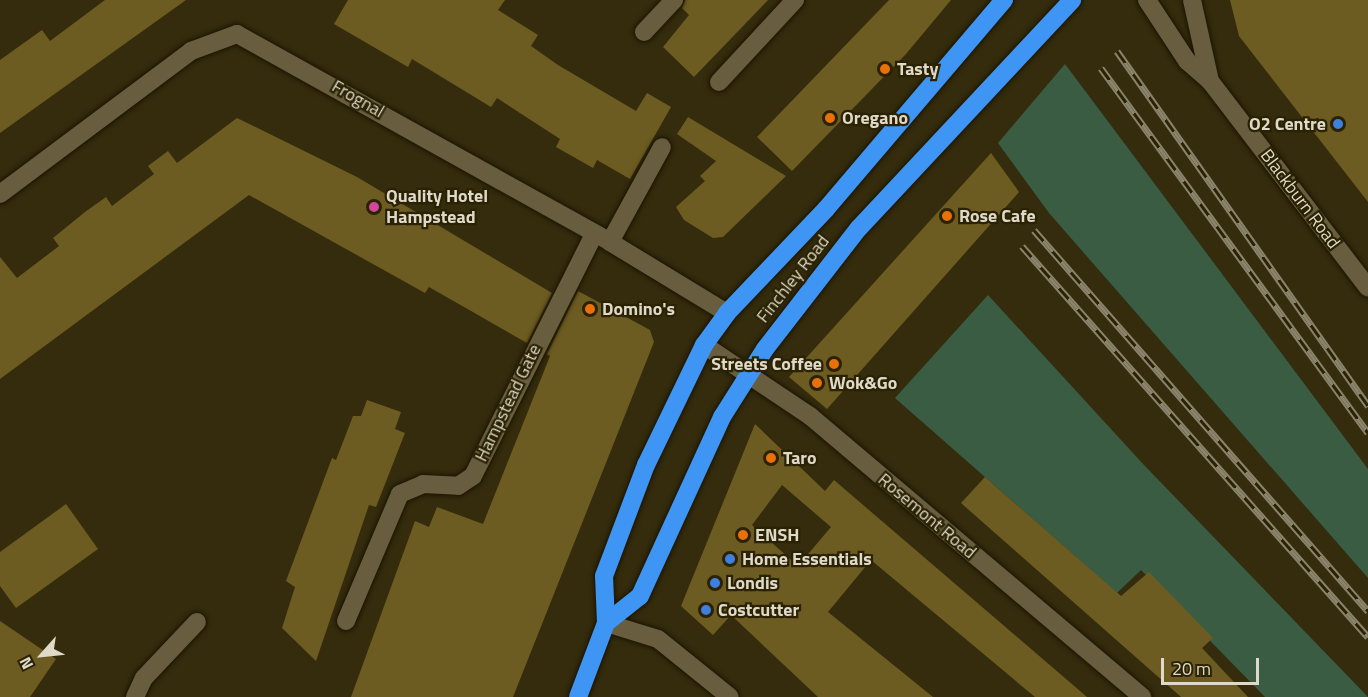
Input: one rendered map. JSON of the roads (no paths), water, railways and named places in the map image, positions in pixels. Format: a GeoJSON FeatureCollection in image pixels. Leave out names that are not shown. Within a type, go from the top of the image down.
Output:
{"type":"FeatureCollection","features":[{"type":"Feature","properties":{"kind":"highway","name":"Finchley Road"},"geometry":{"type":"LineString","coordinates":[[578,697],[606,623],[604,576],[646,465],[704,345],[727,313],[826,209],[1004,0]]}},
{"type":"Feature","properties":{"kind":"highway","name":"Finchley Road"},"geometry":{"type":"LineString","coordinates":[[606,623],[640,596],[722,417],[747,374],[859,228],[1072,0]]}},
{"type":"Feature","properties":{"kind":"street"},"geometry":{"type":"LineString","coordinates":[[644,32],[674,0]]}},
{"type":"Feature","properties":{"kind":"street"},"geometry":{"type":"LineString","coordinates":[[719,82],[795,0]]}},
{"type":"Feature","properties":{"kind":"street","name":"Blackburn Road"},"geometry":{"type":"LineString","coordinates":[[1148,0],[1187,61],[1210,81],[1368,288]]}},
{"type":"Feature","properties":{"kind":"street","name":"Blackburn Road"},"geometry":{"type":"LineString","coordinates":[[1191,4],[1210,81]]}},
{"type":"Feature","properties":{"kind":"street","name":"Frognal"},"geometry":{"type":"LineString","coordinates":[[0,194],[191,51],[237,34],[602,238],[727,313]]}},
{"type":"Feature","properties":{"kind":"street","name":"Hampstead Gate"},"geometry":{"type":"LineString","coordinates":[[346,621],[400,494],[423,484],[458,486],[473,476],[602,238],[662,147]]}},
{"type":"Feature","properties":{"kind":"street","name":"Rosemont Road"},"geometry":{"type":"LineString","coordinates":[[704,345],[810,416],[1143,697]]}},
{"type":"Feature","properties":{"kind":"street"},"geometry":{"type":"LineString","coordinates":[[135,697],[144,678],[197,622]]}},
{"type":"Feature","properties":{"kind":"street"},"geometry":{"type":"LineString","coordinates":[[606,623],[658,639],[730,697]]}},
{"type":"Feature","properties":{"kind":"railway"},"geometry":{"type":"LineString","coordinates":[[1117,51],[1368,406]]}},
{"type":"Feature","properties":{"kind":"railway"},"geometry":{"type":"LineString","coordinates":[[1101,68],[1368,433]]}},
{"type":"Feature","properties":{"kind":"railway"},"geometry":{"type":"LineString","coordinates":[[1034,230],[1368,611]]}},
{"type":"Feature","properties":{"kind":"railway"},"geometry":{"type":"LineString","coordinates":[[1022,246],[1368,637]]}},
{"type":"Feature","properties":{"kind":"place","name":"Tasty"},"geometry":{"type":"Point","coordinates":[885,69]}},
{"type":"Feature","properties":{"kind":"place","name":"Oregano"},"geometry":{"type":"Point","coordinates":[830,118]}},
{"type":"Feature","properties":{"kind":"place","name":"O2 Centre"},"geometry":{"type":"Point","coordinates":[1338,124]}},
{"type":"Feature","properties":{"kind":"place","name":"Quality Hotel Hampstead"},"geometry":{"type":"Point","coordinates":[374,207]}},
{"type":"Feature","properties":{"kind":"place","name":"Rose Cafe"},"geometry":{"type":"Point","coordinates":[947,216]}},
{"type":"Feature","properties":{"kind":"place","name":"Domino's"},"geometry":{"type":"Point","coordinates":[590,309]}},
{"type":"Feature","properties":{"kind":"place","name":"Streets Coffee"},"geometry":{"type":"Point","coordinates":[834,364]}},
{"type":"Feature","properties":{"kind":"place","name":"Wok&Go"},"geometry":{"type":"Point","coordinates":[817,383]}},
{"type":"Feature","properties":{"kind":"place","name":"Taro"},"geometry":{"type":"Point","coordinates":[771,458]}},
{"type":"Feature","properties":{"kind":"place","name":"ENSH"},"geometry":{"type":"Point","coordinates":[743,535]}},
{"type":"Feature","properties":{"kind":"place","name":"Home Essentials"},"geometry":{"type":"Point","coordinates":[730,559]}},
{"type":"Feature","properties":{"kind":"place","name":"Londis"},"geometry":{"type":"Point","coordinates":[715,583]}},
{"type":"Feature","properties":{"kind":"place","name":"Costcutter"},"geometry":{"type":"Point","coordinates":[706,610]}}]}
